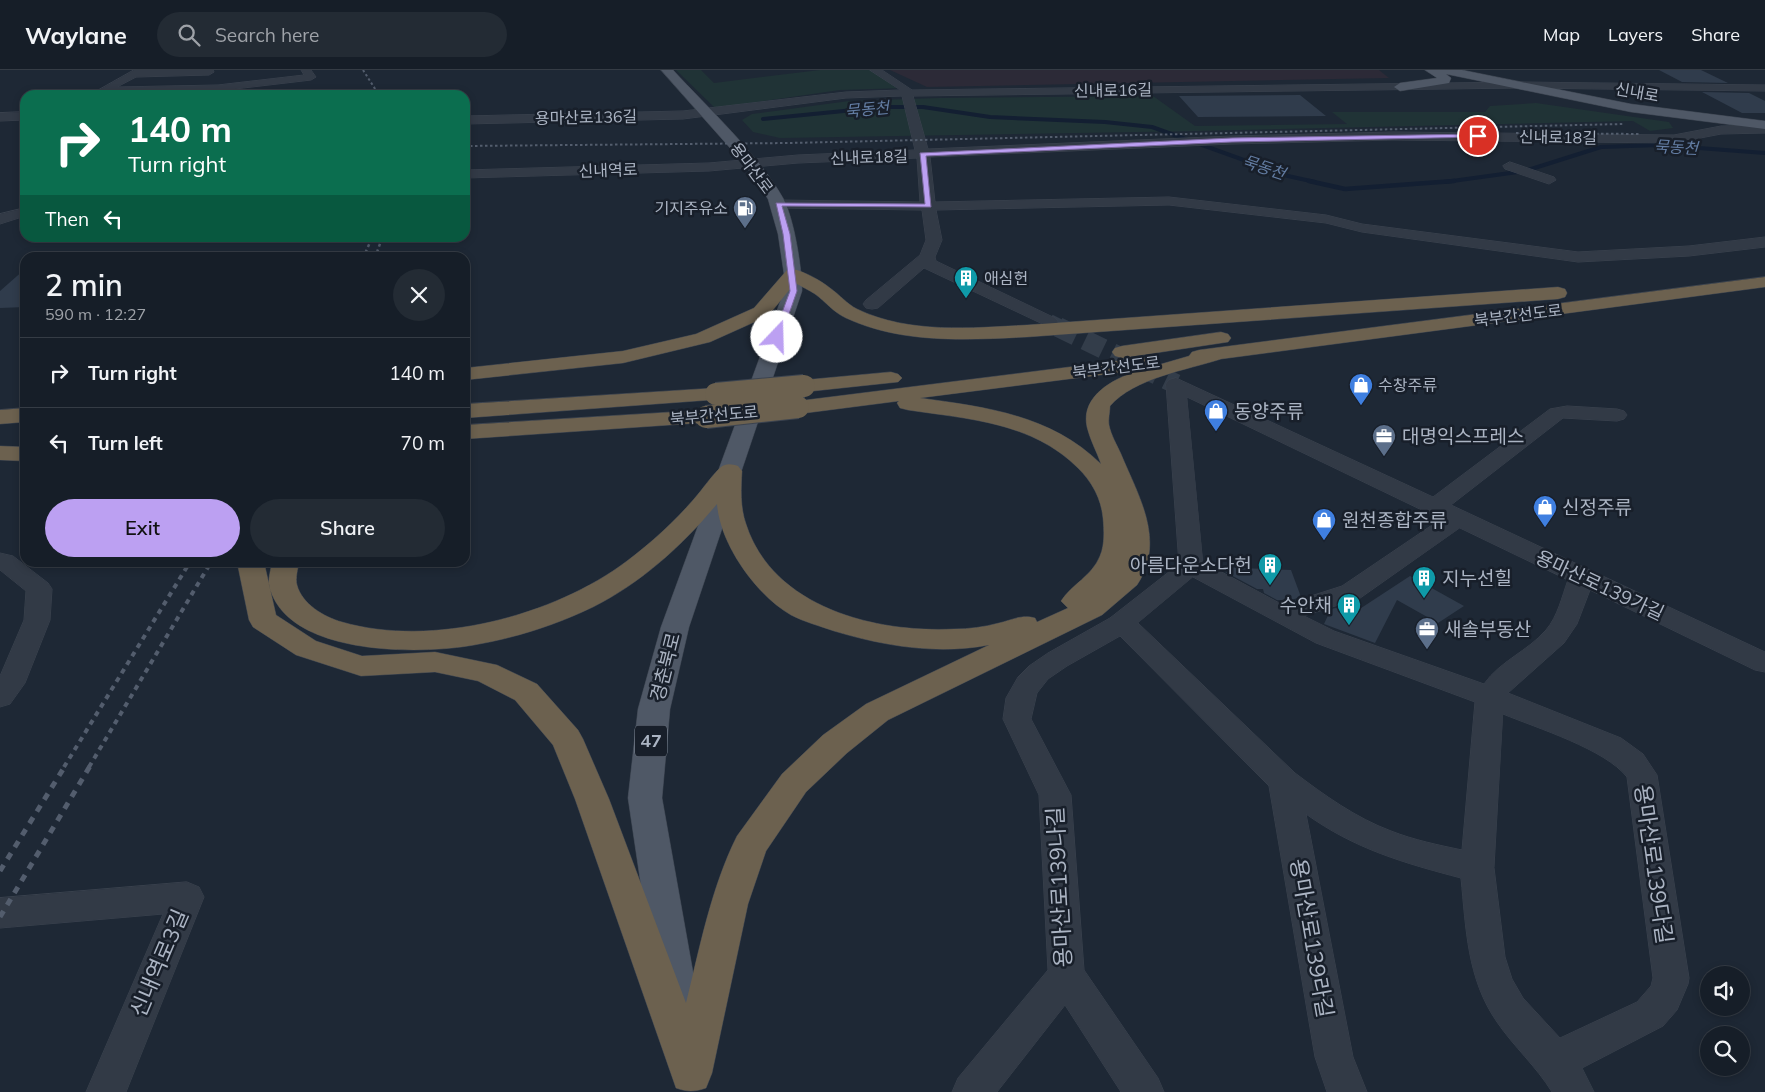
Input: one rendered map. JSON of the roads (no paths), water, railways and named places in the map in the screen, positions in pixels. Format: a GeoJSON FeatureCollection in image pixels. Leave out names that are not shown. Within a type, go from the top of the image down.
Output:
{"type":"FeatureCollection","features":[{"type":"Feature","properties":{"kind":"highway","name":"북부간선도로"},"geometry":{"type":"LineString","coordinates":[[470,432],[706,417],[801,397],[955,372],[1121,352],[1765,266]]}},
{"type":"Feature","properties":{"kind":"highway"},"geometry":{"type":"LineString","coordinates":[[470,373],[623,357],[703,338],[761,312],[793,274],[822,291],[835,304],[854,314],[906,330],[953,334],[1027,331],[1558,293]]}},
{"type":"Feature","properties":{"kind":"highway","name":"북부간선도로"},"geometry":{"type":"LineString","coordinates":[[470,410],[716,394],[877,398],[1765,282]]}},
{"type":"Feature","properties":{"kind":"highway"},"geometry":{"type":"LineString","coordinates":[[692,1082],[729,904],[750,846],[794,783],[836,744],[877,712],[1092,608],[1126,579],[1135,563],[1138,544],[1135,521],[1118,473],[1098,426],[1099,406],[1118,386],[1140,377],[1218,354]]}},
{"type":"Feature","properties":{"kind":"highway"},"geometry":{"type":"LineString","coordinates":[[730,471],[729,506],[733,524],[740,540],[760,570],[793,603],[815,615],[848,626],[922,639],[949,640],[989,635],[1014,629],[1066,608],[1095,585],[1106,571],[1116,548],[1116,524],[1112,500],[1102,480],[1076,454],[1054,439],[1029,427],[1003,418],[877,398]]}},
{"type":"Feature","properties":{"kind":"highway"},"geometry":{"type":"LineString","coordinates":[[0,417],[20,415]]}},
{"type":"Feature","properties":{"kind":"highway"},"geometry":{"type":"LineString","coordinates":[[0,422],[20,421]]}},
{"type":"Feature","properties":{"kind":"highway"},"geometry":{"type":"LineString","coordinates":[[470,445],[584,425]]}},
{"type":"Feature","properties":{"kind":"highway"},"geometry":{"type":"LineString","coordinates":[[0,445],[20,444]]}},
{"type":"Feature","properties":{"kind":"highway"},"geometry":{"type":"LineString","coordinates":[[0,453],[20,454]]}},
{"type":"Feature","properties":{"kind":"highway"},"geometry":{"type":"LineString","coordinates":[[285,567],[282,583],[288,598],[297,610],[309,619],[344,632],[382,640],[458,638],[528,621],[598,592],[622,577],[666,543],[707,502],[730,471]]}},
{"type":"Feature","properties":{"kind":"highway"},"geometry":{"type":"LineString","coordinates":[[251,567],[263,620],[306,648],[361,666],[435,662],[486,672],[526,692],[567,739],[592,799],[692,1082]]}},
{"type":"Feature","properties":{"kind":"main road","name":"용마산로"},"geometry":{"type":"LineString","coordinates":[[667,70],[751,163],[778,204],[786,234],[793,274],[792,297],[754,401]]}},
{"type":"Feature","properties":{"kind":"main road"},"geometry":{"type":"LineString","coordinates":[[1400,87],[1445,81],[1445,78],[1430,70]]}},
{"type":"Feature","properties":{"kind":"main road","name":"신내로"},"geometry":{"type":"LineString","coordinates":[[1446,70],[1631,108],[1765,127]]}},
{"type":"Feature","properties":{"kind":"main road"},"geometry":{"type":"LineString","coordinates":[[1604,102],[1580,95],[1574,90],[1605,86]]}},
{"type":"Feature","properties":{"kind":"main road"},"geometry":{"type":"LineString","coordinates":[[1631,108],[1677,122],[1687,127],[1695,136]]}},
{"type":"Feature","properties":{"kind":"main road","name":"경춘북로"},"geometry":{"type":"LineString","coordinates":[[692,1082],[664,923],[645,798],[654,709],[673,636],[754,401]]}},
{"type":"Feature","properties":{"kind":"street"},"geometry":{"type":"LineString","coordinates":[[141,90],[218,88],[311,77],[306,70]]}},
{"type":"Feature","properties":{"kind":"street"},"geometry":{"type":"LineString","coordinates":[[872,304],[927,257],[934,240],[922,155],[905,88],[875,70]]}},
{"type":"Feature","properties":{"kind":"street"},"geometry":{"type":"LineString","coordinates":[[104,90],[139,72],[219,72]]}},
{"type":"Feature","properties":{"kind":"street","name":"신내로16길"},"geometry":{"type":"LineString","coordinates":[[707,113],[834,96],[1400,87],[1605,86],[1765,88]]}},
{"type":"Feature","properties":{"kind":"street","name":"용마산로136길"},"geometry":{"type":"LineString","coordinates":[[470,120],[707,113]]}},
{"type":"Feature","properties":{"kind":"street"},"geometry":{"type":"LineString","coordinates":[[0,117],[20,116]]}},
{"type":"Feature","properties":{"kind":"street"},"geometry":{"type":"LineString","coordinates":[[0,128],[20,127]]}},
{"type":"Feature","properties":{"kind":"street","name":"신내로18길"},"geometry":{"type":"LineString","coordinates":[[751,163],[798,159],[1232,140],[1403,136],[1667,139],[1695,136],[1721,130],[1765,127]]}},
{"type":"Feature","properties":{"kind":"street","name":"신내역로"},"geometry":{"type":"LineString","coordinates":[[470,174],[709,167],[751,163]]}},
{"type":"Feature","properties":{"kind":"street"},"geometry":{"type":"LineString","coordinates":[[1510,166],[1549,180]]}},
{"type":"Feature","properties":{"kind":"street"},"geometry":{"type":"LineString","coordinates":[[778,204],[928,206],[1169,200],[1326,219],[1362,228],[1578,256],[1688,251],[1765,242]]}},
{"type":"Feature","properties":{"kind":"street"},"geometry":{"type":"LineString","coordinates":[[0,211],[20,209]]}},
{"type":"Feature","properties":{"kind":"street"},"geometry":{"type":"LineString","coordinates":[[0,220],[20,213]]}},
{"type":"Feature","properties":{"kind":"street"},"geometry":{"type":"LineString","coordinates":[[927,257],[929,264],[1049,322]]}},
{"type":"Feature","properties":{"kind":"street","name":"용마산로139가길"},"geometry":{"type":"LineString","coordinates":[[1191,566],[1176,384],[1765,663]]}},
{"type":"Feature","properties":{"kind":"street"},"geometry":{"type":"LineString","coordinates":[[1434,507],[1558,413],[1617,415]]}},
{"type":"Feature","properties":{"kind":"street"},"geometry":{"type":"LineString","coordinates":[[1280,614],[1351,592],[1458,518]]}},
{"type":"Feature","properties":{"kind":"street"},"geometry":{"type":"LineString","coordinates":[[0,560],[4,561],[39,589],[38,620],[11,682],[0,697]]}},
{"type":"Feature","properties":{"kind":"street","name":"용마산로139다길"},"geometry":{"type":"LineString","coordinates":[[1191,566],[1325,637],[1490,697],[1610,746],[1632,761],[1642,776],[1671,978],[1668,992],[1661,1004],[1565,1077],[1510,1010],[1496,986],[1487,957],[1477,868],[1490,697]]}},
{"type":"Feature","properties":{"kind":"street","name":"용마산로139나길"},"geometry":{"type":"LineString","coordinates":[[972,1092],[1066,975],[1055,795],[1017,719],[1018,705],[1030,681],[1044,669],[1110,630],[1191,566]]}},
{"type":"Feature","properties":{"kind":"street"},"geometry":{"type":"LineString","coordinates":[[1490,697],[1505,678],[1555,637],[1562,628],[1582,576]]}},
{"type":"Feature","properties":{"kind":"street"},"geometry":{"type":"LineString","coordinates":[[1121,621],[1284,781],[1326,813],[1364,834],[1396,846],[1477,868]]}},
{"type":"Feature","properties":{"kind":"street","name":"용마산로139라길"},"geometry":{"type":"LineString","coordinates":[[1284,781],[1334,1057],[1347,1092]]}},
{"type":"Feature","properties":{"kind":"street","name":"신내역로3길"},"geometry":{"type":"LineString","coordinates":[[0,913],[187,897],[106,1092]]}},
{"type":"Feature","properties":{"kind":"street"},"geometry":{"type":"LineString","coordinates":[[1066,975],[1144,1092]]}},
{"type":"Feature","properties":{"kind":"waterway","name":"묵동천"},"geometry":{"type":"LineString","coordinates":[[763,119],[884,107],[923,107],[990,117],[1105,122],[1152,127],[1288,176],[1315,182]]}},
{"type":"Feature","properties":{"kind":"waterway","name":"묵동천"},"geometry":{"type":"LineString","coordinates":[[1450,181],[1525,171],[1601,147],[1659,145],[1765,153]]}},
{"type":"Feature","properties":{"kind":"waterway","name":"묵동천"},"geometry":{"type":"LineString","coordinates":[[1309,181],[1345,189],[1450,181]]}},
{"type":"Feature","properties":{"kind":"waterway","name":"묵동천"},"geometry":{"type":"LineString","coordinates":[[1445,182],[1450,181]]}},
{"type":"Feature","properties":{"kind":"tunnel"},"geometry":{"type":"LineString","coordinates":[[1049,322],[1061,328]]}},
{"type":"Feature","properties":{"kind":"tunnel"},"geometry":{"type":"LineString","coordinates":[[1058,327],[1176,384]]}},
{"type":"Feature","properties":{"kind":"railway"},"geometry":{"type":"LineString","coordinates":[[363,70],[376,90]]}},
{"type":"Feature","properties":{"kind":"railway"},"geometry":{"type":"LineString","coordinates":[[470,146],[789,143],[1623,124]]}},
{"type":"Feature","properties":{"kind":"railway"},"geometry":{"type":"LineString","coordinates":[[1516,133],[1641,134]]}},
{"type":"Feature","properties":{"kind":"railway"},"geometry":{"type":"LineString","coordinates":[[366,252],[370,242]]}},
{"type":"Feature","properties":{"kind":"railway"},"geometry":{"type":"LineString","coordinates":[[377,252],[381,242]]}},
{"type":"Feature","properties":{"kind":"railway"},"geometry":{"type":"LineString","coordinates":[[64,767],[187,567]]}},
{"type":"Feature","properties":{"kind":"railway"},"geometry":{"type":"LineString","coordinates":[[89,767],[208,567]]}},
{"type":"Feature","properties":{"kind":"railway"},"geometry":{"type":"LineString","coordinates":[[0,871],[65,766]]}},
{"type":"Feature","properties":{"kind":"railway"},"geometry":{"type":"LineString","coordinates":[[0,917],[90,766]]}},
{"type":"Feature","properties":{"kind":"place","name":"기지주유소"},"geometry":{"type":"Point","coordinates":[745,229]}},
{"type":"Feature","properties":{"kind":"place","name":"애심헌"},"geometry":{"type":"Point","coordinates":[966,299]}},
{"type":"Feature","properties":{"kind":"place","name":"수창주류"},"geometry":{"type":"Point","coordinates":[1361,406]}},
{"type":"Feature","properties":{"kind":"place","name":"동양주류"},"geometry":{"type":"Point","coordinates":[1216,432]}},
{"type":"Feature","properties":{"kind":"place","name":"대명익스프레스"},"geometry":{"type":"Point","coordinates":[1384,457]}},
{"type":"Feature","properties":{"kind":"place","name":"신정주류"},"geometry":{"type":"Point","coordinates":[1545,528]}},
{"type":"Feature","properties":{"kind":"place","name":"원천종합주류"},"geometry":{"type":"Point","coordinates":[1324,541]}},
{"type":"Feature","properties":{"kind":"place","name":"아름다운소다헌"},"geometry":{"type":"Point","coordinates":[1270,586]}},
{"type":"Feature","properties":{"kind":"place","name":"지누선힐"},"geometry":{"type":"Point","coordinates":[1424,599]}},
{"type":"Feature","properties":{"kind":"place","name":"수안채"},"geometry":{"type":"Point","coordinates":[1349,626]}},
{"type":"Feature","properties":{"kind":"place","name":"새솔부동산"},"geometry":{"type":"Point","coordinates":[1427,650]}}]}
